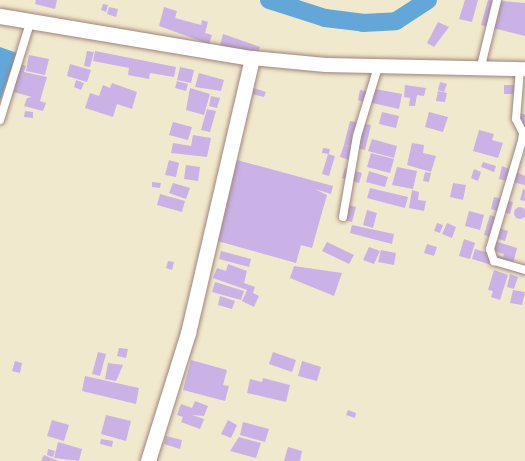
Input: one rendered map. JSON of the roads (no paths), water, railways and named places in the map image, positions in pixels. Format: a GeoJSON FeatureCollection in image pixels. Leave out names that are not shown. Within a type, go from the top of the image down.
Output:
{"type":"FeatureCollection","features":[{"type":"Feature","properties":{"kind":"highway"},"geometry":{"type":"LineString","coordinates":[[0,16],[30,23],[252,58],[188,333],[148,461]]}},
{"type":"Feature","properties":{"kind":"main road"},"geometry":{"type":"LineString","coordinates":[[252,58],[378,67],[522,69]]}},
{"type":"Feature","properties":{"kind":"street"},"geometry":{"type":"LineString","coordinates":[[480,70],[496,0]]}},
{"type":"Feature","properties":{"kind":"street"},"geometry":{"type":"LineString","coordinates":[[0,120],[30,23]]}},
{"type":"Feature","properties":{"kind":"street"},"geometry":{"type":"LineString","coordinates":[[343,217],[357,136],[378,67]]}},
{"type":"Feature","properties":{"kind":"street"},"geometry":{"type":"LineString","coordinates":[[522,69],[516,119],[523,134],[522,141],[490,249],[494,261],[525,270]]}},
{"type":"Feature","properties":{"kind":"water"},"geometry":{"type":"Polygon","coordinates":[[[0,47],[17,53],[0,101],[0,47]]]}},
{"type":"Feature","properties":{"kind":"waterway"},"geometry":{"type":"LineString","coordinates":[[269,0],[325,18],[363,23],[396,21],[428,0]]}}]}
